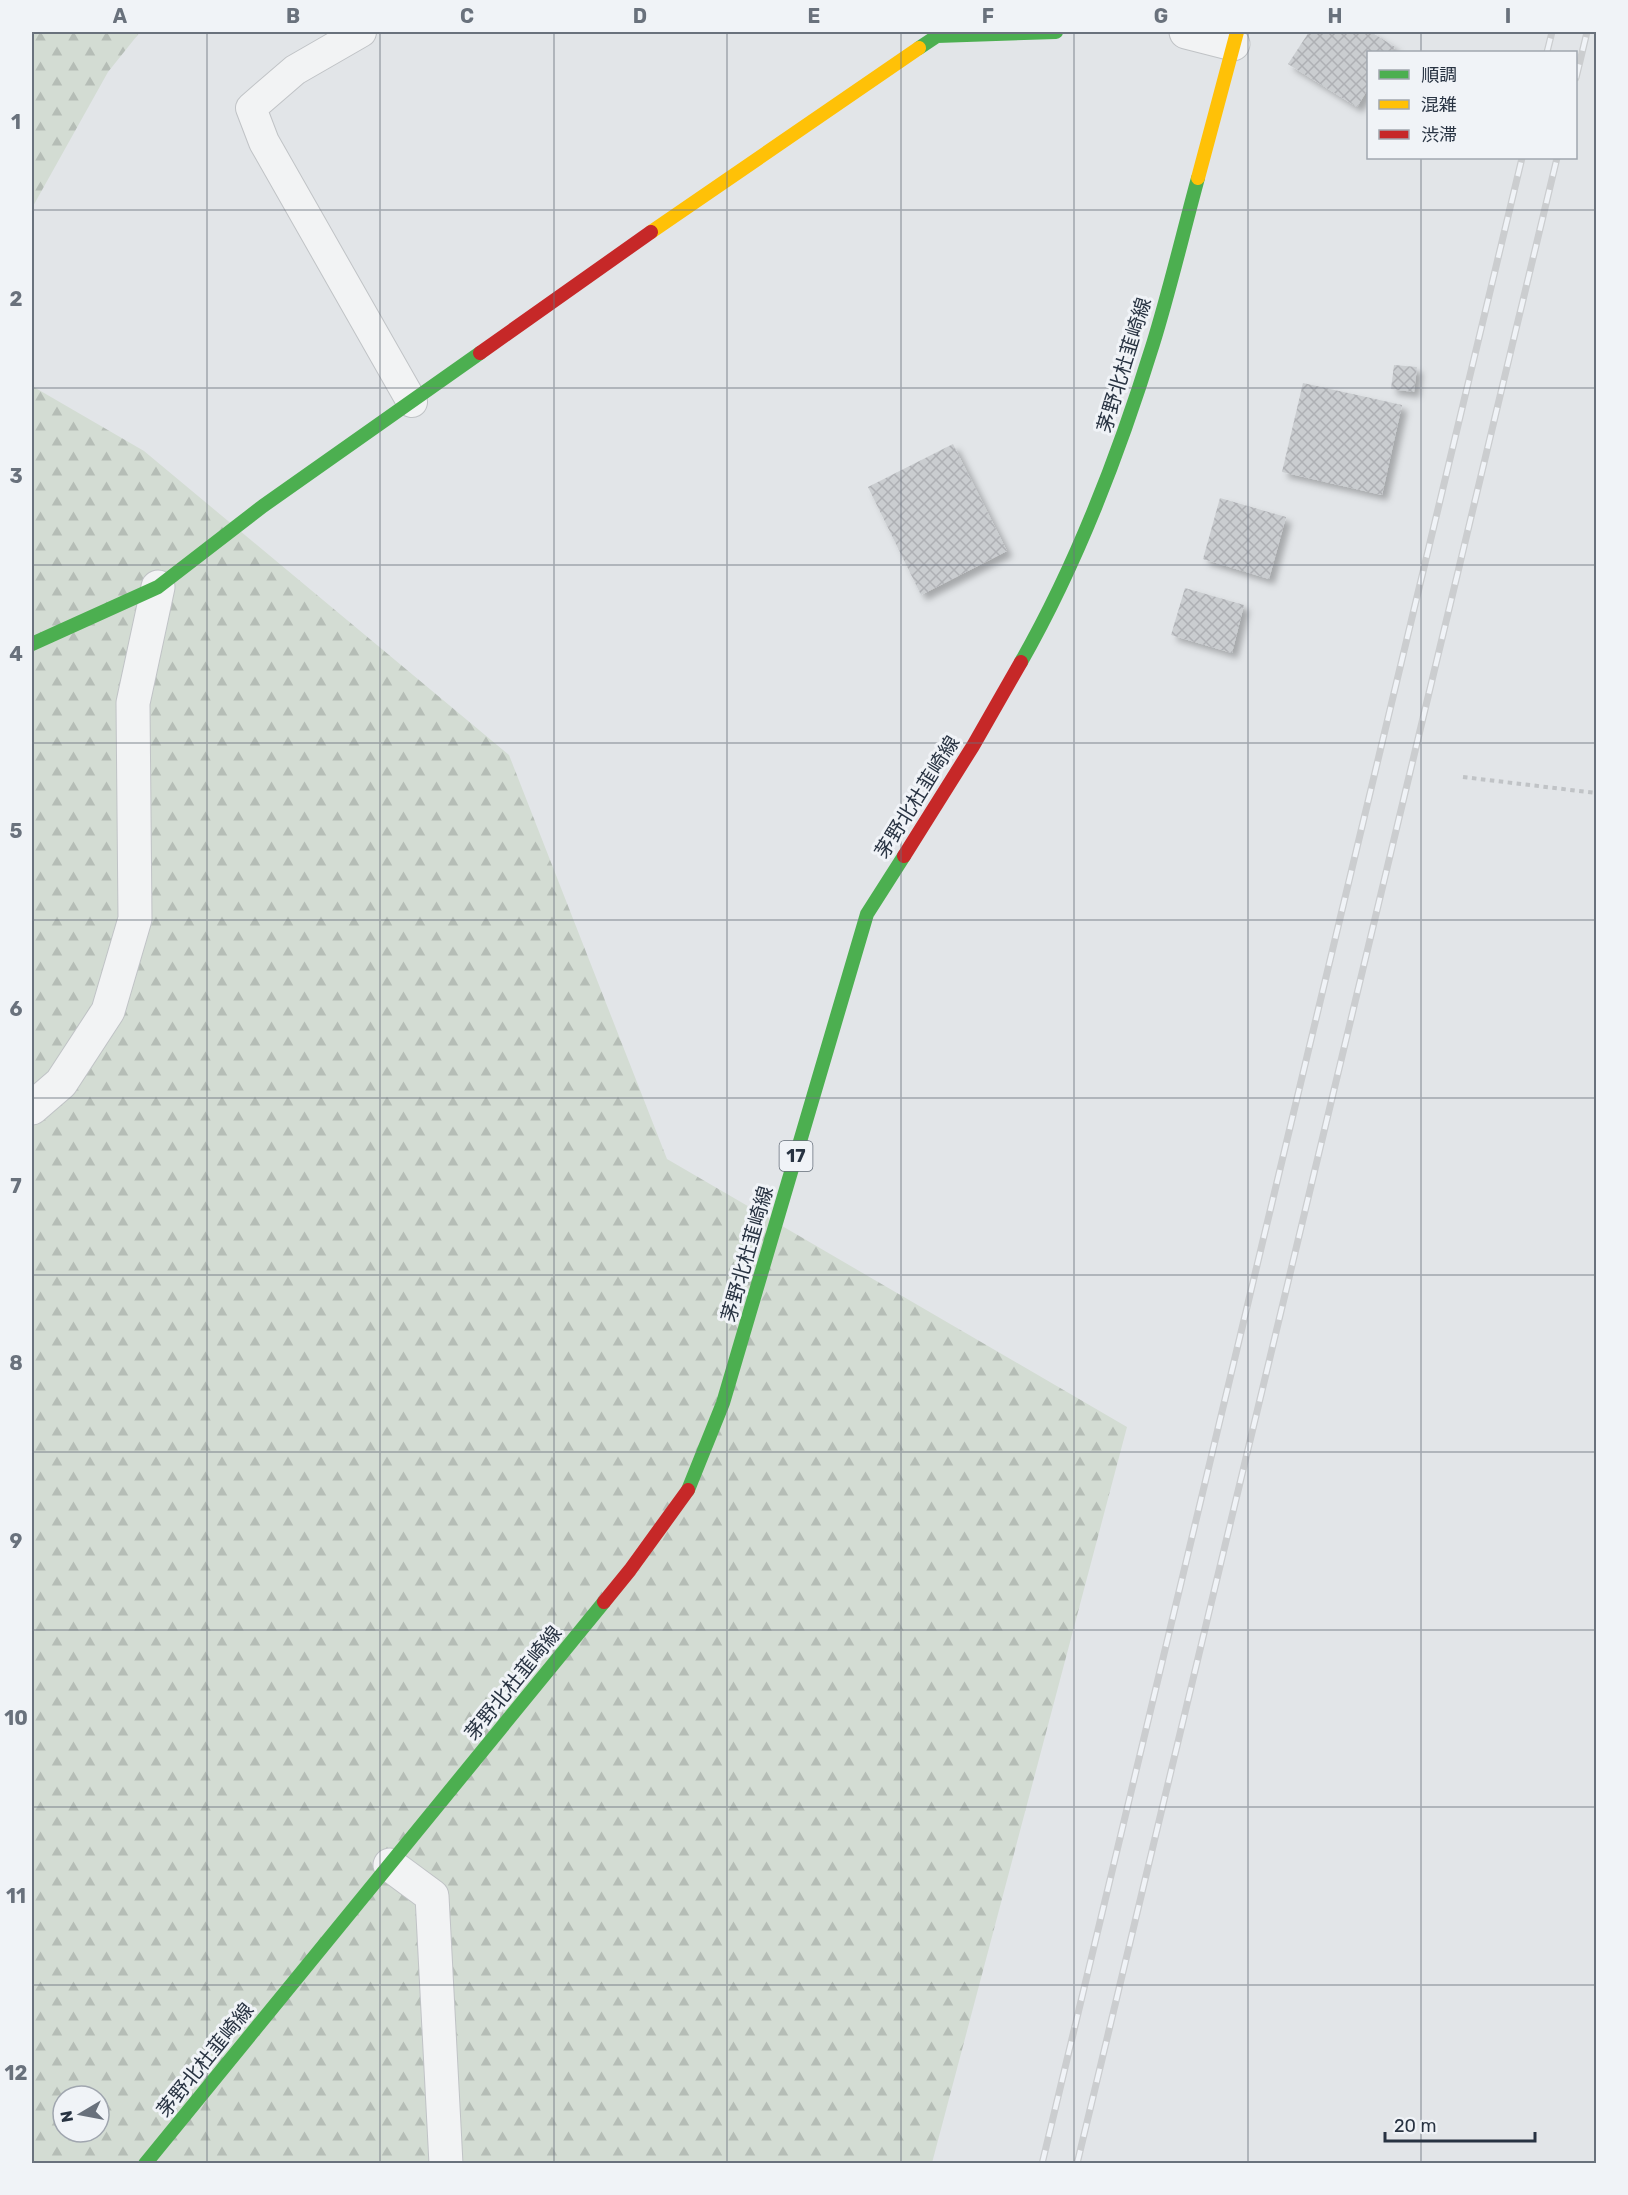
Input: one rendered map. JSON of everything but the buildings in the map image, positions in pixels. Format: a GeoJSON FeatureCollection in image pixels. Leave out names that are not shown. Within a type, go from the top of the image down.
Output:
{"type":"FeatureCollection","features":[{"type":"Feature","properties":{"kind":"main road"},"geometry":{"type":"LineString","coordinates":[[32,644],[158,587],[263,506],[700,197],[937,36],[1056,32]]}},
{"type":"Feature","properties":{"kind":"main road","name":"茅野北杜韮崎線"},"geometry":{"type":"LineString","coordinates":[[146,2163],[630,1570],[687,1493],[723,1403],[867,914],[973,746],[1051,609],[1110,472],[1153,343],[1235,38]]}},
{"type":"Feature","properties":{"kind":"street"},"geometry":{"type":"LineString","coordinates":[[1186,32],[1235,38]]}},
{"type":"Feature","properties":{"kind":"street"},"geometry":{"type":"LineString","coordinates":[[32,1108],[61,1083],[108,1011],[135,919],[134,703],[158,587]]}},
{"type":"Feature","properties":{"kind":"street"},"geometry":{"type":"LineString","coordinates":[[390,1866],[432,1896],[446,2163]]}},
{"type":"Feature","properties":{"kind":"lane"},"geometry":{"type":"LineString","coordinates":[[361,32],[295,70],[251,108],[264,142],[412,402]]}},
{"type":"Feature","properties":{"kind":"path"},"geometry":{"type":"LineString","coordinates":[[1463,777],[1596,793]]}},
{"type":"Feature","properties":{"kind":"green space"},"geometry":{"type":"Polygon","coordinates":[[[32,32],[140,32],[108,72],[32,208],[32,32]]]}},
{"type":"Feature","properties":{"kind":"green space"},"geometry":{"type":"Polygon","coordinates":[[[32,386],[144,451],[509,755],[667,1159],[1127,1427],[932,2163],[32,2164],[32,386]]]}},
{"type":"Feature","properties":{"kind":"railway"},"geometry":{"type":"LineString","coordinates":[[1547,51],[1552,32]]}},
{"type":"Feature","properties":{"kind":"railway"},"geometry":{"type":"LineString","coordinates":[[1577,74],[1587,32]]}},
{"type":"Feature","properties":{"kind":"railway"},"geometry":{"type":"LineString","coordinates":[[1042,2164],[1522,159]]}},
{"type":"Feature","properties":{"kind":"railway"},"geometry":{"type":"LineString","coordinates":[[1077,2164],[1557,159]]}},
{"type":"Feature","properties":{"kind":"traffic: fast"},"geometry":{"type":"LineString","coordinates":[[919,48],[937,36],[1056,32]]}},
{"type":"Feature","properties":{"kind":"traffic: fast"},"geometry":{"type":"LineString","coordinates":[[1021,662],[1079,546],[1126,426],[1153,344],[1198,178]]}},
{"type":"Feature","properties":{"kind":"traffic: fast"},"geometry":{"type":"LineString","coordinates":[[32,644],[158,587],[263,506],[480,353]]}},
{"type":"Feature","properties":{"kind":"traffic: fast"},"geometry":{"type":"LineString","coordinates":[[688,1490],[723,1403],[867,914],[904,856]]}},
{"type":"Feature","properties":{"kind":"traffic: fast"},"geometry":{"type":"LineString","coordinates":[[145,2164],[604,1602]]}},
{"type":"Feature","properties":{"kind":"traffic: slow"},"geometry":{"type":"LineString","coordinates":[[1198,178],[1237,32]]}},
{"type":"Feature","properties":{"kind":"traffic: slow"},"geometry":{"type":"LineString","coordinates":[[651,232],[919,48]]}},
{"type":"Feature","properties":{"kind":"traffic: jam"},"geometry":{"type":"LineString","coordinates":[[480,353],[651,232]]}},
{"type":"Feature","properties":{"kind":"traffic: jam"},"geometry":{"type":"LineString","coordinates":[[904,856],[973,746],[1021,662]]}},
{"type":"Feature","properties":{"kind":"traffic: jam"},"geometry":{"type":"LineString","coordinates":[[604,1602],[688,1490]]}}]}
